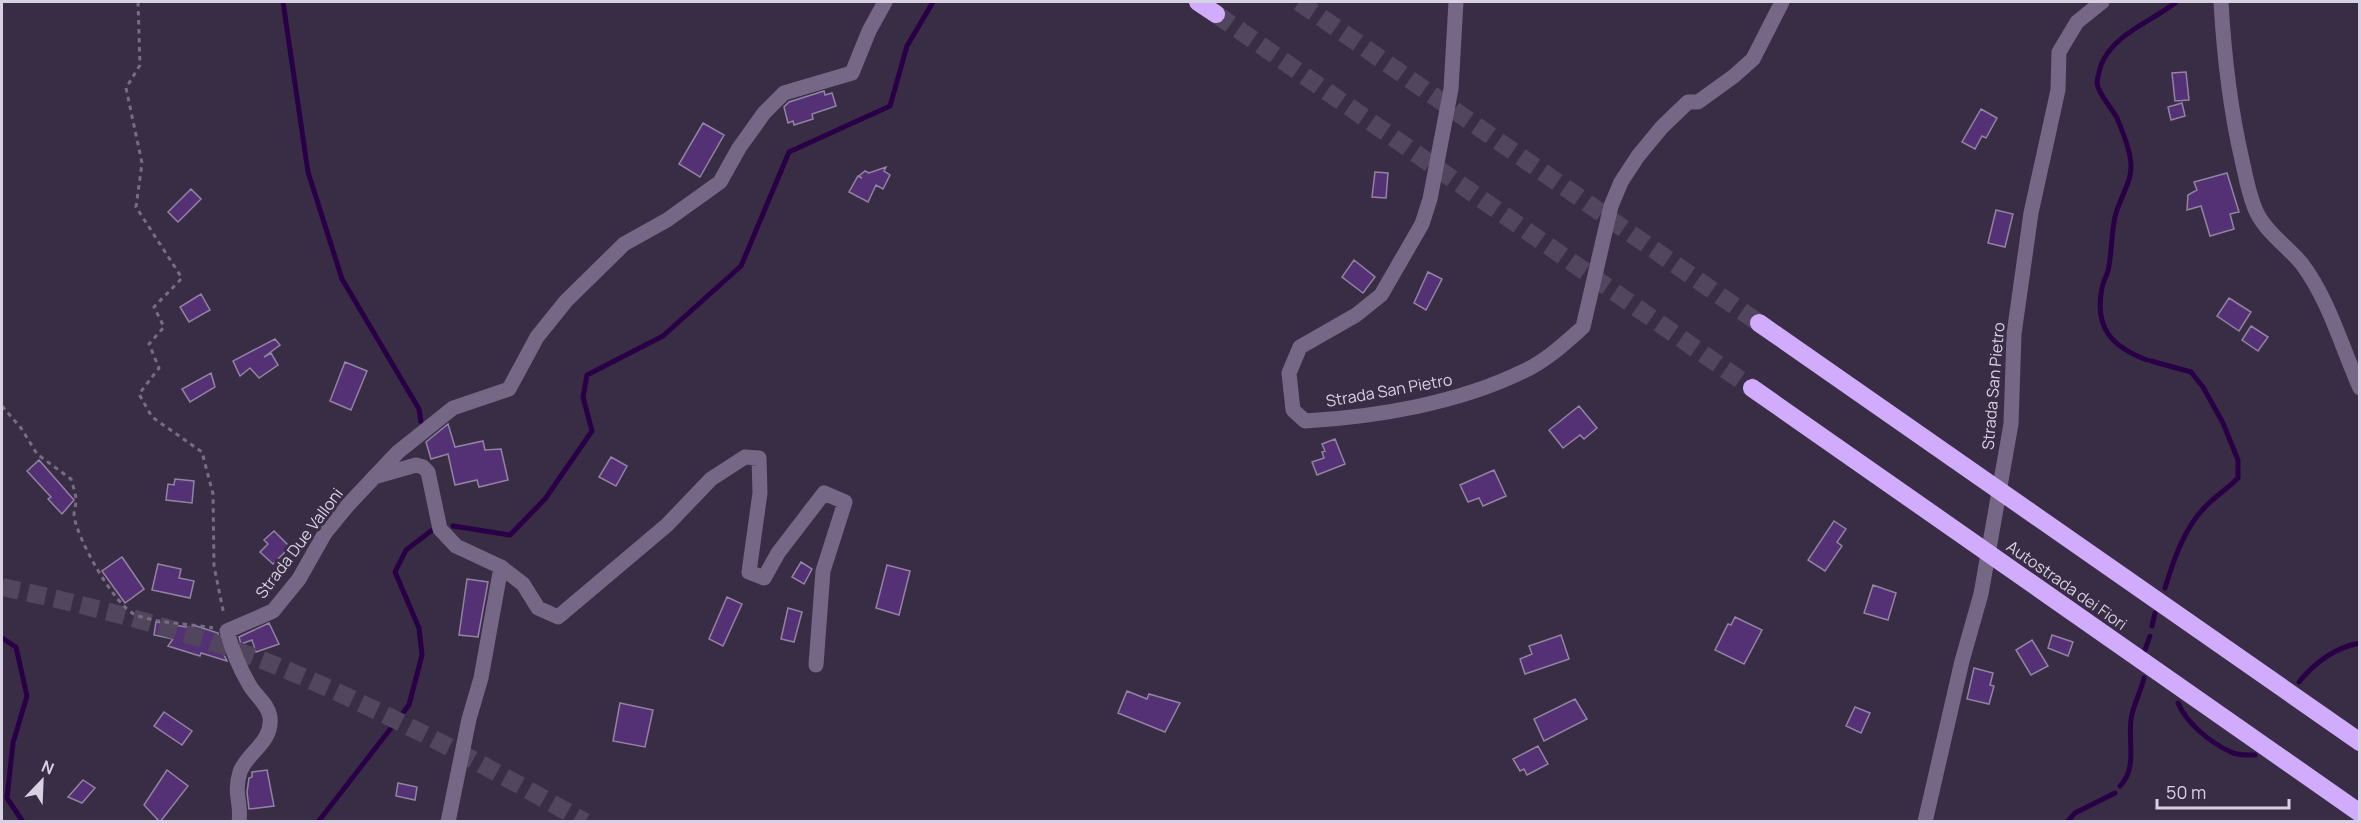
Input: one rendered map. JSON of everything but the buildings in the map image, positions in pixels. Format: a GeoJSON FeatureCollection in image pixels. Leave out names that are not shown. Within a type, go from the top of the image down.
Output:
{"type":"FeatureCollection","features":[{"type":"Feature","properties":{"kind":"highway"},"geometry":{"type":"LineString","coordinates":[[1198,2],[1216,14]]}},
{"type":"Feature","properties":{"kind":"highway"},"geometry":{"type":"LineString","coordinates":[[1759,323],[2360,742]]}},
{"type":"Feature","properties":{"kind":"highway","name":"Autostrada dei Fiori"},"geometry":{"type":"LineString","coordinates":[[1752,388],[2360,813]]}},
{"type":"Feature","properties":{"kind":"street","name":"Strada Due Valloni"},"geometry":{"type":"LineString","coordinates":[[227,631],[273,611],[299,579],[325,533],[398,452],[453,408],[509,390],[537,337],[566,301],[624,244],[667,220],[720,182],[739,148],[764,113],[783,93],[852,73],[868,32],[885,2]]}},
{"type":"Feature","properties":{"kind":"street","name":"Strada San Pietro"},"geometry":{"type":"LineString","coordinates":[[1456,2],[1451,89],[1430,199],[1422,224],[1380,295],[1356,315],[1300,347],[1289,373],[1293,410],[1305,422],[1348,419],[1448,401],[1525,371],[1583,327],[1611,206],[1621,182],[1638,156],[1662,127],[1689,102],[1698,102],[1753,59],[1782,2]]}},
{"type":"Feature","properties":{"kind":"street","name":"Strada San Pietro"},"geometry":{"type":"LineString","coordinates":[[1925,822],[1962,661],[1981,594],[2009,435],[2014,334],[2031,213],[2058,90],[2059,52],[2077,22],[2102,2]]}},
{"type":"Feature","properties":{"kind":"street"},"geometry":{"type":"LineString","coordinates":[[2221,2],[2227,84],[2235,131],[2257,213],[2302,265],[2322,298],[2360,388]]}},
{"type":"Feature","properties":{"kind":"street"},"geometry":{"type":"LineString","coordinates":[[374,477],[416,465],[423,467],[428,472],[440,529],[456,546],[501,567],[524,584],[538,608],[558,617],[668,525],[711,479],[745,457],[759,458],[760,493],[749,572],[764,578],[778,553],[825,493],[844,502],[823,571],[816,664]]}},
{"type":"Feature","properties":{"kind":"street"},"geometry":{"type":"LineString","coordinates":[[448,822],[469,719],[480,678],[501,567]]}},
{"type":"Feature","properties":{"kind":"street"},"geometry":{"type":"LineString","coordinates":[[227,631],[232,650],[270,717],[264,742],[241,769],[236,789],[239,822]]}},
{"type":"Feature","properties":{"kind":"path"},"geometry":{"type":"LineString","coordinates":[[2,406],[21,428],[37,454],[71,479],[76,500],[74,514],[81,538],[96,567],[120,602],[133,614],[147,618],[227,631],[214,566],[213,494],[202,452],[152,417],[139,394],[159,368],[149,344],[164,327],[154,307],[182,278],[136,207],[142,163],[126,88],[140,65],[138,2]]}},
{"type":"Feature","properties":{"kind":"waterway"},"geometry":{"type":"LineString","coordinates":[[283,2],[308,172],[342,279],[419,409],[421,422]]}},
{"type":"Feature","properties":{"kind":"waterway"},"geometry":{"type":"LineString","coordinates":[[453,526],[510,535],[545,499],[592,431],[583,397],[587,375],[663,336],[741,266],[789,152],[890,106],[907,46],[933,2]]}},
{"type":"Feature","properties":{"kind":"waterway"},"geometry":{"type":"LineString","coordinates":[[2147,360],[2115,342],[2103,325],[2101,314],[2102,288],[2108,271],[2115,217],[2129,180],[2131,165],[2121,127],[2100,92],[2097,81],[2101,65],[2115,44],[2176,2]]}},
{"type":"Feature","properties":{"kind":"waterway"},"geometry":{"type":"LineString","coordinates":[[2151,361],[2191,372],[2203,387],[2223,423],[2238,460],[2238,478],[2206,506],[2192,524],[2176,555],[2165,588]]}},
{"type":"Feature","properties":{"kind":"waterway"},"geometry":{"type":"LineString","coordinates":[[318,822],[409,705],[422,655],[419,628],[395,572],[406,550],[431,531]]}},
{"type":"Feature","properties":{"kind":"waterway"},"geometry":{"type":"LineString","coordinates":[[2152,626],[2155,613]]}},
{"type":"Feature","properties":{"kind":"waterway"},"geometry":{"type":"LineString","coordinates":[[2145,650],[2150,636]]}},
{"type":"Feature","properties":{"kind":"waterway"},"geometry":{"type":"LineString","coordinates":[[2,638],[16,647],[27,696],[13,743],[7,798],[23,822]]}},
{"type":"Feature","properties":{"kind":"waterway"},"geometry":{"type":"LineString","coordinates":[[2299,682],[2311,668],[2326,657],[2342,648],[2360,643]]}},
{"type":"Feature","properties":{"kind":"waterway"},"geometry":{"type":"LineString","coordinates":[[2120,786],[2129,770],[2132,714],[2144,678]]}},
{"type":"Feature","properties":{"kind":"waterway"},"geometry":{"type":"LineString","coordinates":[[2178,703],[2193,725],[2216,744],[2237,754],[2255,755]]}},
{"type":"Feature","properties":{"kind":"waterway"},"geometry":{"type":"LineString","coordinates":[[2067,822],[2075,813],[2115,793]]}},
{"type":"Feature","properties":{"kind":"tunnel"},"geometry":{"type":"LineString","coordinates":[[1299,2],[1759,323]]}},
{"type":"Feature","properties":{"kind":"tunnel"},"geometry":{"type":"LineString","coordinates":[[1216,14],[1752,388]]}},
{"type":"Feature","properties":{"kind":"tunnel"},"geometry":{"type":"LineString","coordinates":[[2,587],[141,620],[277,666],[434,739],[585,822]]}}]}
